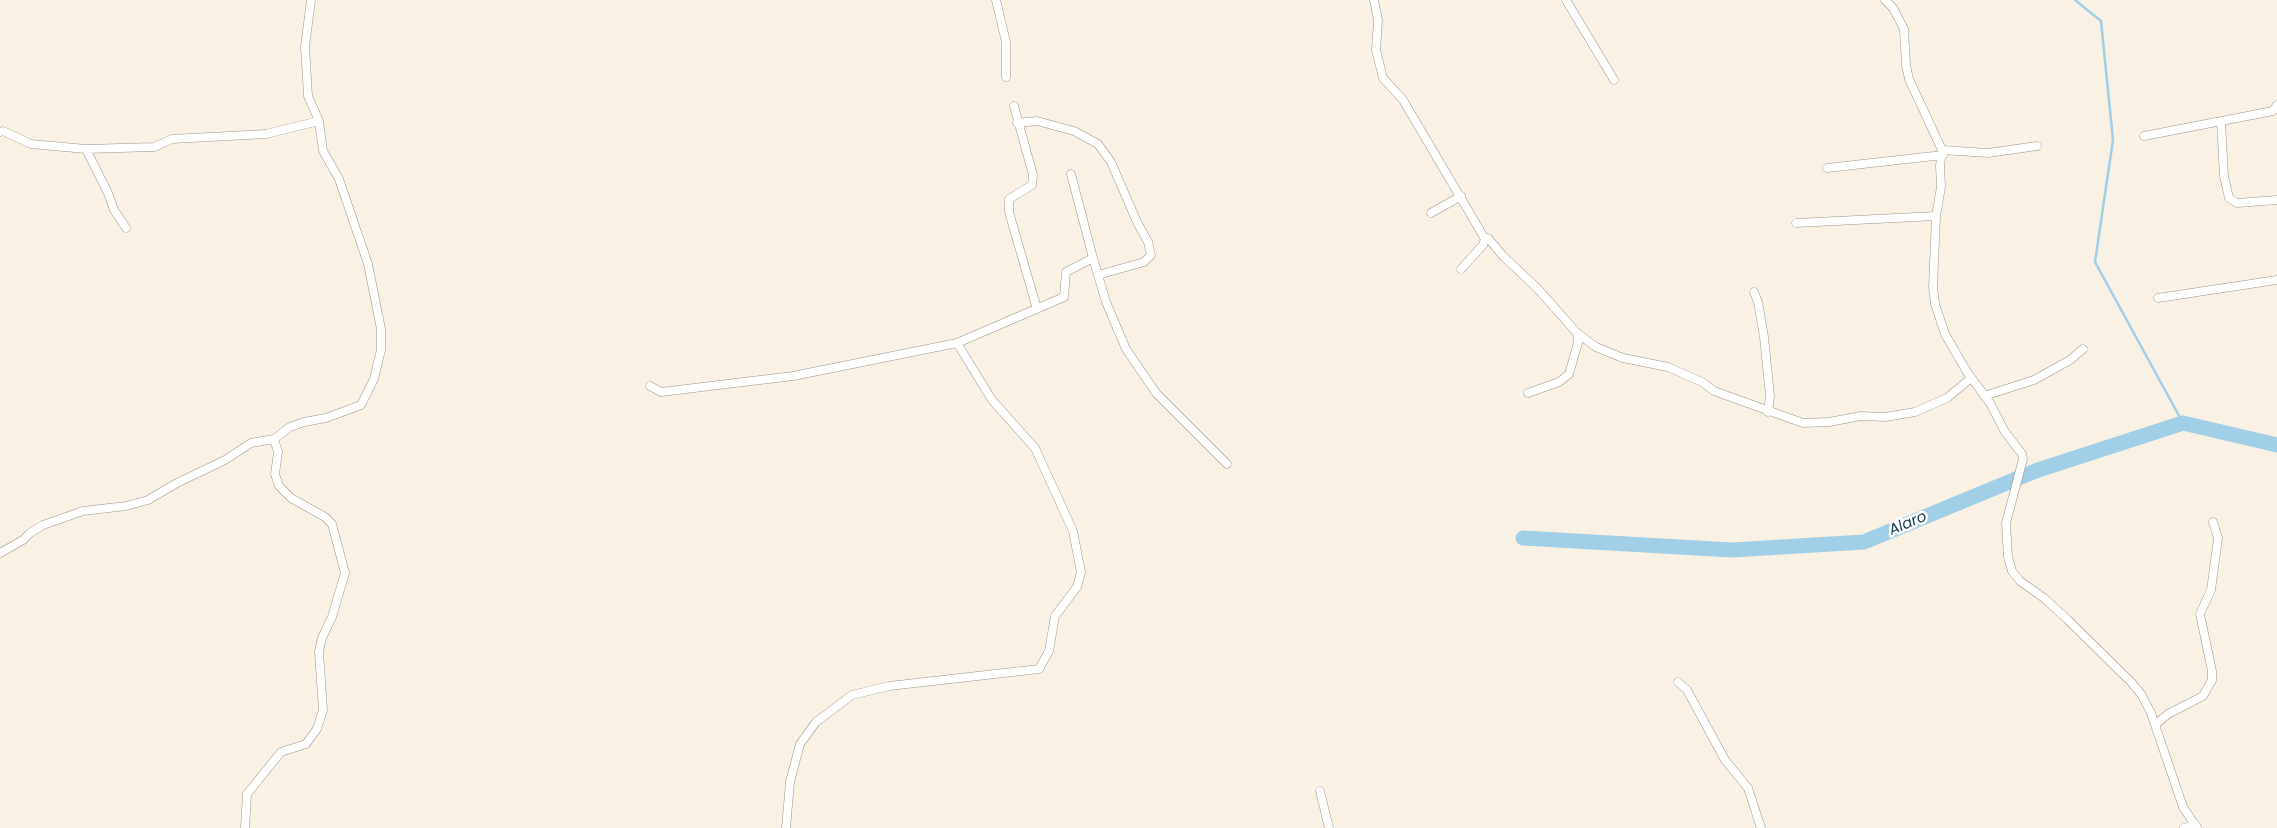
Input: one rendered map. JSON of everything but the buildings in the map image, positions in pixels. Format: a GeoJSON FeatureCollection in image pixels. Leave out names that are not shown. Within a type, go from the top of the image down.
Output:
{"type":"FeatureCollection","features":[{"type":"Feature","properties":{"kind":"street"},"geometry":{"type":"LineString","coordinates":[[0,553],[23,540],[43,525],[83,511],[126,506],[148,500],[177,483],[225,460],[251,443],[274,439],[290,427],[326,418],[361,405],[374,379],[381,350],[381,329],[368,264],[339,179],[323,151],[318,121],[308,96],[305,47],[311,0]]}},
{"type":"Feature","properties":{"kind":"street"},"geometry":{"type":"LineString","coordinates":[[996,0],[1006,42],[1006,78]]}},
{"type":"Feature","properties":{"kind":"street"},"geometry":{"type":"LineString","coordinates":[[1374,0],[1378,20],[1377,55],[1383,78],[1403,100],[1485,238],[1488,238],[1502,256],[1544,295],[1577,333],[1596,347],[1622,358],[1668,367],[1702,382],[1714,391],[1803,424],[1829,422],[1861,416],[1885,417],[1915,412],[1947,398],[1971,378]]}},
{"type":"Feature","properties":{"kind":"street"},"geometry":{"type":"LineString","coordinates":[[1566,0],[1614,80]]}},
{"type":"Feature","properties":{"kind":"street"},"geometry":{"type":"LineString","coordinates":[[1885,0],[1896,12],[1904,30],[1906,65],[1909,79],[1943,153],[1940,166],[1941,187],[1936,216],[1934,304],[1945,334],[2005,432],[2022,454],[2023,459],[2006,523],[2006,537],[2012,571],[2020,581],[2048,601],[2132,682],[2141,694],[2155,724],[2183,807],[2197,827]]}},
{"type":"Feature","properties":{"kind":"street"},"geometry":{"type":"LineString","coordinates":[[2144,136],[2273,111],[2277,105]]}},
{"type":"Feature","properties":{"kind":"street"},"geometry":{"type":"LineString","coordinates":[[1014,106],[1017,123],[1025,142],[1033,175],[1032,184],[1009,199],[1009,212],[1037,309]]}},
{"type":"Feature","properties":{"kind":"street"},"geometry":{"type":"LineString","coordinates":[[0,132],[3,131],[31,144],[86,149],[154,147],[172,139],[266,134],[318,121]]}},
{"type":"Feature","properties":{"kind":"street"},"geometry":{"type":"LineString","coordinates":[[1017,123],[1037,121],[1074,131],[1098,144],[1111,162],[1137,222],[1148,242],[1151,254],[1144,262],[1098,275]]}},
{"type":"Feature","properties":{"kind":"street"},"geometry":{"type":"LineString","coordinates":[[2221,121],[2224,176],[2229,198],[2237,203],[2277,200]]}},
{"type":"Feature","properties":{"kind":"street"},"geometry":{"type":"LineString","coordinates":[[1827,168],[1943,153],[1988,153],[2037,146]]}},
{"type":"Feature","properties":{"kind":"street"},"geometry":{"type":"LineString","coordinates":[[86,149],[114,210],[126,228]]}},
{"type":"Feature","properties":{"kind":"street"},"geometry":{"type":"LineString","coordinates":[[1071,174],[1106,302],[1126,349],[1156,393],[1227,464]]}},
{"type":"Feature","properties":{"kind":"street"},"geometry":{"type":"LineString","coordinates":[[1431,213],[1461,196]]}},
{"type":"Feature","properties":{"kind":"street"},"geometry":{"type":"LineString","coordinates":[[1796,223],[1936,216]]}},
{"type":"Feature","properties":{"kind":"street"},"geometry":{"type":"LineString","coordinates":[[1462,269],[1483,246],[1485,238]]}},
{"type":"Feature","properties":{"kind":"street"},"geometry":{"type":"LineString","coordinates":[[650,386],[661,392],[793,376],[957,343],[1064,297],[1066,272],[1093,258]]}},
{"type":"Feature","properties":{"kind":"street"},"geometry":{"type":"LineString","coordinates":[[2158,298],[2277,280]]}},
{"type":"Feature","properties":{"kind":"street"},"geometry":{"type":"LineString","coordinates":[[1754,292],[1758,302],[1765,345],[1770,396],[1768,412]]}},
{"type":"Feature","properties":{"kind":"street"},"geometry":{"type":"LineString","coordinates":[[1528,393],[1559,382],[1569,374],[1578,342],[1577,333]]}},
{"type":"Feature","properties":{"kind":"street"},"geometry":{"type":"LineString","coordinates":[[786,828],[790,782],[800,744],[816,722],[852,695],[890,686],[1039,669],[1049,650],[1055,616],[1077,587],[1081,572],[1073,531],[1035,448],[992,400],[957,343]]}},
{"type":"Feature","properties":{"kind":"street"},"geometry":{"type":"LineString","coordinates":[[1984,396],[2034,380],[2070,360],[2083,349]]}},
{"type":"Feature","properties":{"kind":"street"},"geometry":{"type":"LineString","coordinates":[[245,828],[247,794],[281,752],[306,744],[317,729],[323,710],[319,652],[322,638],[332,618],[345,573],[332,524],[325,517],[291,498],[279,486],[275,474],[278,452],[274,439]]}},
{"type":"Feature","properties":{"kind":"street"},"geometry":{"type":"LineString","coordinates":[[2155,724],[2168,714],[2203,696],[2212,680],[2212,671],[2200,614],[2211,590],[2218,538],[2213,522]]}},
{"type":"Feature","properties":{"kind":"street"},"geometry":{"type":"LineString","coordinates":[[1678,682],[1686,690],[1725,760],[1748,788],[1761,828]]}},
{"type":"Feature","properties":{"kind":"street"},"geometry":{"type":"LineString","coordinates":[[1320,790],[1329,828]]}},
{"type":"Feature","properties":{"kind":"street"},"geometry":{"type":"LineString","coordinates":[[2184,828],[2197,827]]}},
{"type":"Feature","properties":{"kind":"waterway"},"geometry":{"type":"LineString","coordinates":[[2075,0],[2101,21],[2113,140],[2095,262],[2183,423]]}},
{"type":"Feature","properties":{"kind":"waterway","name":"Alaro"},"geometry":{"type":"LineString","coordinates":[[1523,538],[1732,550],[1864,542],[2038,470],[2183,423],[2277,445]]}}]}
